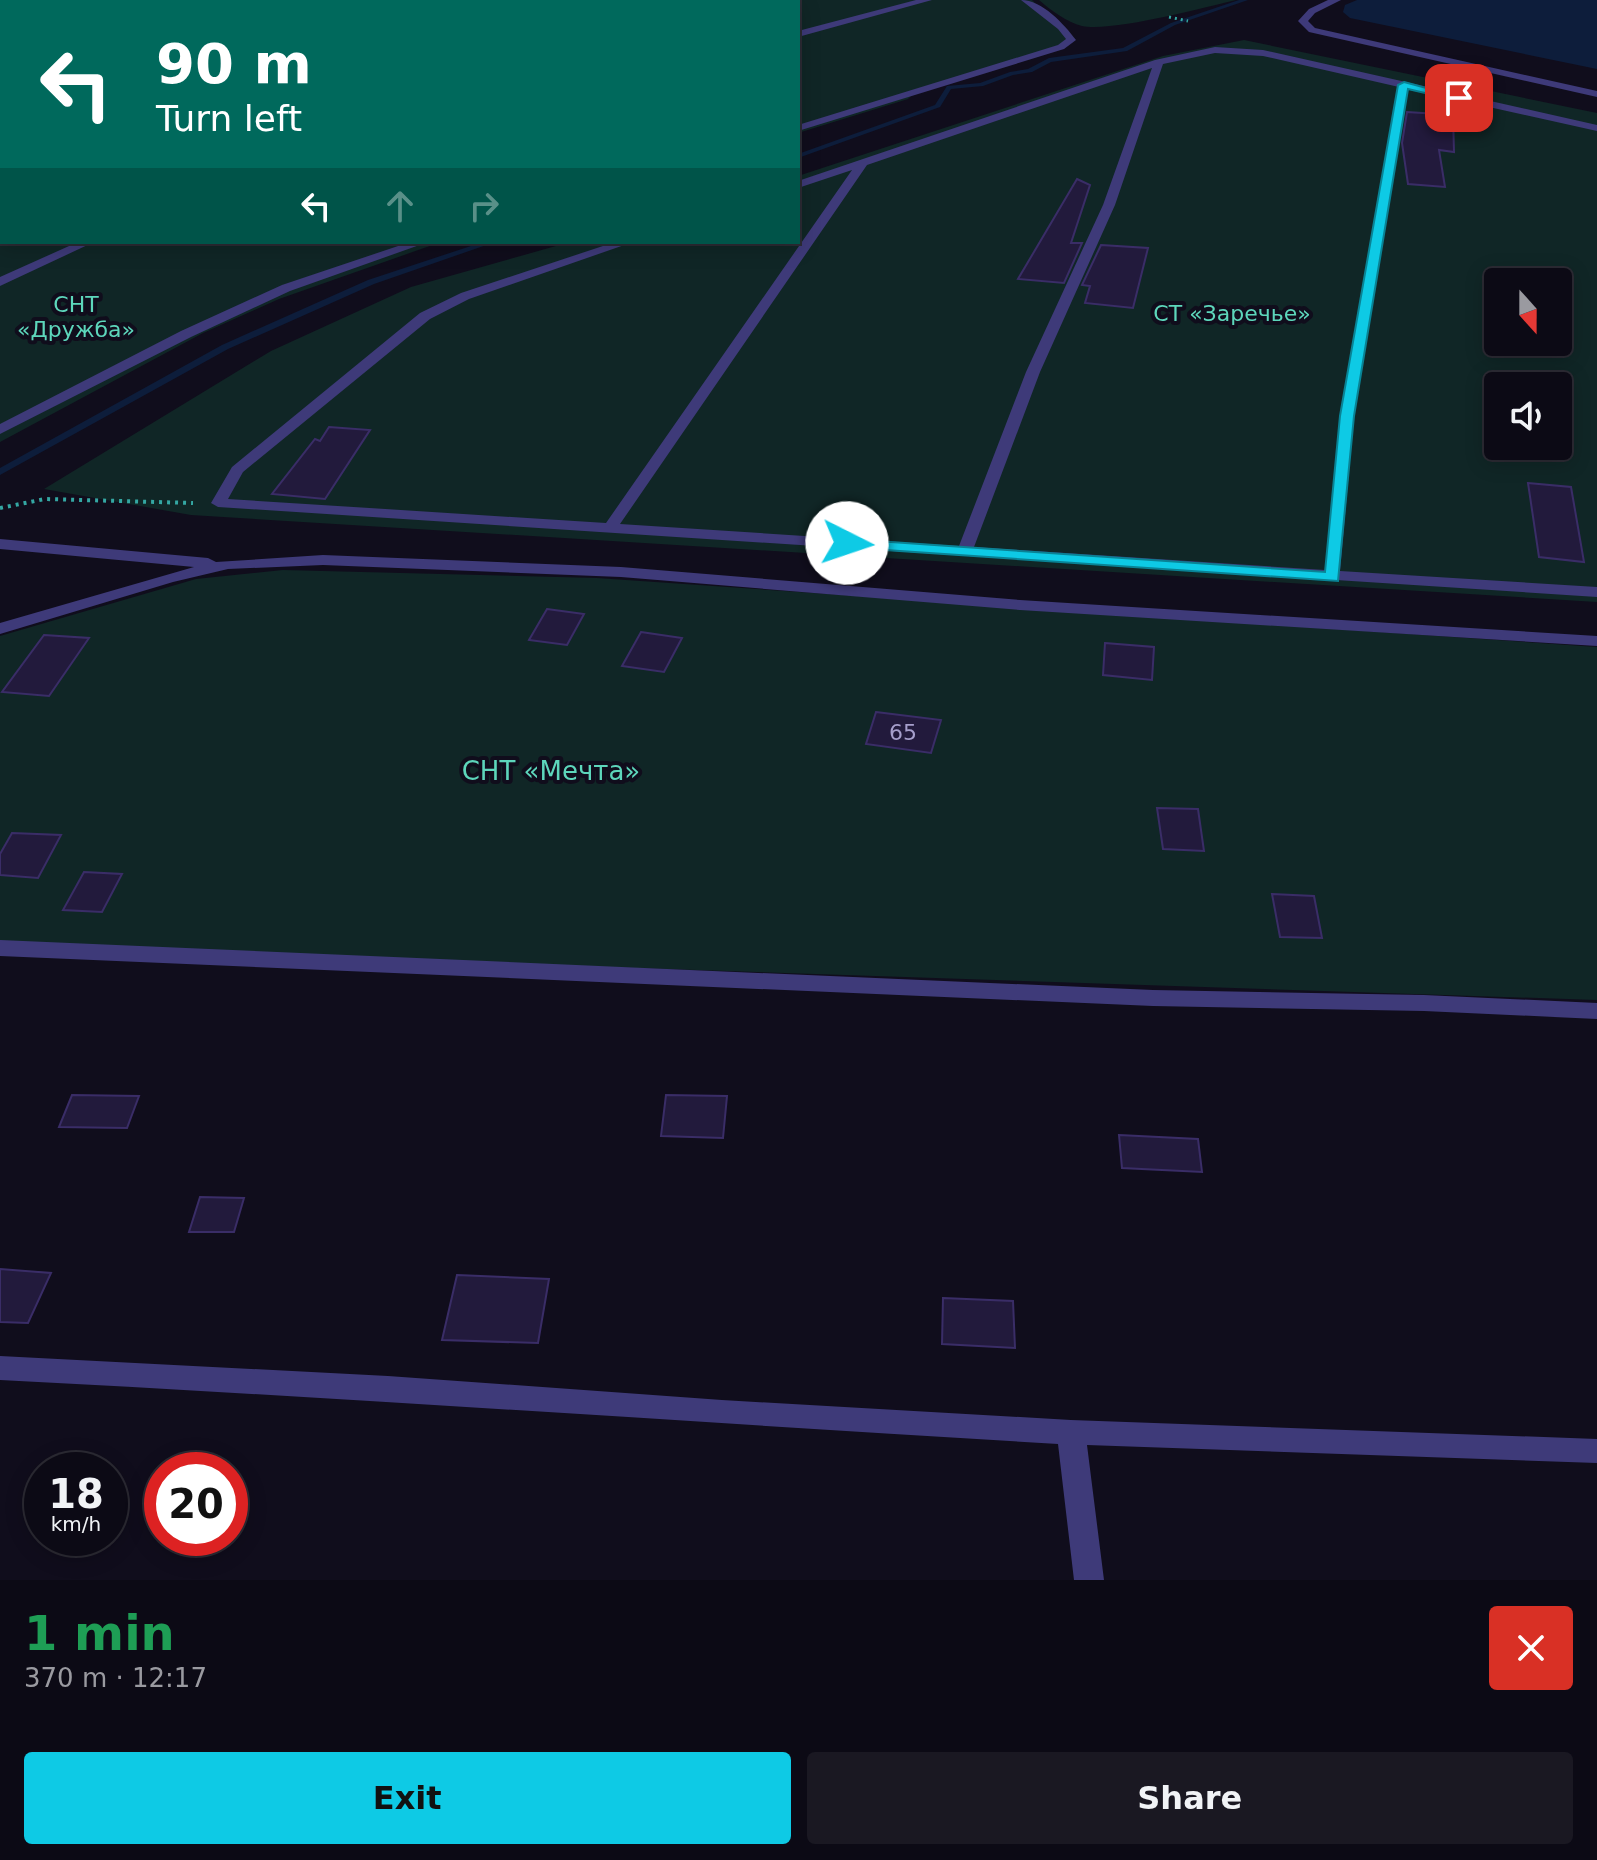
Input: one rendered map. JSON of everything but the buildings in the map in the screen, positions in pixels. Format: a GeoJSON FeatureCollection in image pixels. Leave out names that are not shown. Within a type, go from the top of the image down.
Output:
{"type":"FeatureCollection","features":[{"type":"Feature","properties":{"kind":"street"},"geometry":{"type":"LineString","coordinates":[[0,544],[228,564],[323,560],[621,572],[1020,605],[1597,641]]}},
{"type":"Feature","properties":{"kind":"street"},"geometry":{"type":"LineString","coordinates":[[0,629],[168,578],[228,564]]}},
{"type":"Feature","properties":{"kind":"street"},"geometry":{"type":"LineString","coordinates":[[0,948],[1121,997],[1424,1003],[1597,1011]]}},
{"type":"Feature","properties":{"kind":"street"},"geometry":{"type":"LineString","coordinates":[[0,1368],[388,1388],[722,1412],[1071,1432],[1597,1451]]}},
{"type":"Feature","properties":{"kind":"street"},"geometry":{"type":"LineString","coordinates":[[1071,1432],[1089,1580]]}},
{"type":"Feature","properties":{"kind":"lane"},"geometry":{"type":"LineString","coordinates":[[800,33],[927,0]]}},
{"type":"Feature","properties":{"kind":"lane"},"geometry":{"type":"LineString","coordinates":[[800,127],[1061,47],[1071,40],[1061,27],[1026,0]]}},
{"type":"Feature","properties":{"kind":"lane"},"geometry":{"type":"LineString","coordinates":[[1336,0],[1312,11],[1303,21],[1312,30],[1344,39],[1597,94]]}},
{"type":"Feature","properties":{"kind":"lane"},"geometry":{"type":"LineString","coordinates":[[800,184],[1195,52],[1237,50],[1263,53],[1597,128]]}},
{"type":"Feature","properties":{"kind":"lane"},"geometry":{"type":"LineString","coordinates":[[965,551],[1033,372],[1109,205],[1159,62]]}},
{"type":"Feature","properties":{"kind":"lane"},"geometry":{"type":"LineString","coordinates":[[1332,577],[1347,416],[1404,85]]}},
{"type":"Feature","properties":{"kind":"lane"},"geometry":{"type":"LineString","coordinates":[[610,528],[863,163]]}},
{"type":"Feature","properties":{"kind":"lane"},"geometry":{"type":"LineString","coordinates":[[0,282],[84,244]]}},
{"type":"Feature","properties":{"kind":"lane"},"geometry":{"type":"LineString","coordinates":[[0,430],[186,334],[286,288],[416,244]]}},
{"type":"Feature","properties":{"kind":"lane"},"geometry":{"type":"LineString","coordinates":[[621,244],[465,296],[425,316],[237,470],[218,503],[1597,592]]}},
{"type":"Feature","properties":{"kind":"path"},"geometry":{"type":"LineString","coordinates":[[1169,17],[1188,21]]}},
{"type":"Feature","properties":{"kind":"path"},"geometry":{"type":"LineString","coordinates":[[0,508],[45,499],[218,503]]}},
{"type":"Feature","properties":{"kind":"green space","name":"СНТ «Дружба»"},"geometry":{"type":"Polygon","coordinates":[[[800,0],[1032,0],[1071,40],[1061,47],[917,90],[908,99],[800,132],[800,0]]]}},
{"type":"Feature","properties":{"kind":"green space"},"geometry":{"type":"Polygon","coordinates":[[[1039,0],[1236,0],[1158,18],[1096,27],[1070,22],[1039,0]]]}},
{"type":"Feature","properties":{"kind":"green space","name":"СТ «Заречье»"},"geometry":{"type":"Polygon","coordinates":[[[1244,40],[1597,113],[1597,602],[191,515],[44,489],[271,351],[411,287],[563,244],[800,244],[800,175],[1163,56],[1244,40]]]}},
{"type":"Feature","properties":{"kind":"green space","name":"СНТ «Дружба»"},"geometry":{"type":"Polygon","coordinates":[[[0,244],[435,244],[279,299],[203,333],[0,442],[0,244]]]}},
{"type":"Feature","properties":{"kind":"green space","name":"СНТ «Мечта»"},"geometry":{"type":"Polygon","coordinates":[[[283,570],[597,578],[1597,647],[1597,1000],[0,947],[0,636],[196,579],[283,570]]]}},
{"type":"Feature","properties":{"kind":"water"},"geometry":{"type":"Polygon","coordinates":[[[1357,0],[1597,0],[1597,69],[1350,18],[1343,12],[1345,5],[1357,0]]]}},
{"type":"Feature","properties":{"kind":"waterway"},"geometry":{"type":"LineString","coordinates":[[800,155],[938,106],[949,87],[981,85],[1012,73],[1030,71],[1049,60],[1125,50],[1173,24],[1245,0]]}},
{"type":"Feature","properties":{"kind":"waterway"},"geometry":{"type":"LineString","coordinates":[[0,472],[225,347],[371,282],[485,244]]}},
{"type":"Feature","properties":{"kind":"route"},"geometry":{"type":"LineString","coordinates":[[847,543],[1332,577],[1347,416],[1404,85],[1459,98]]}}]}
